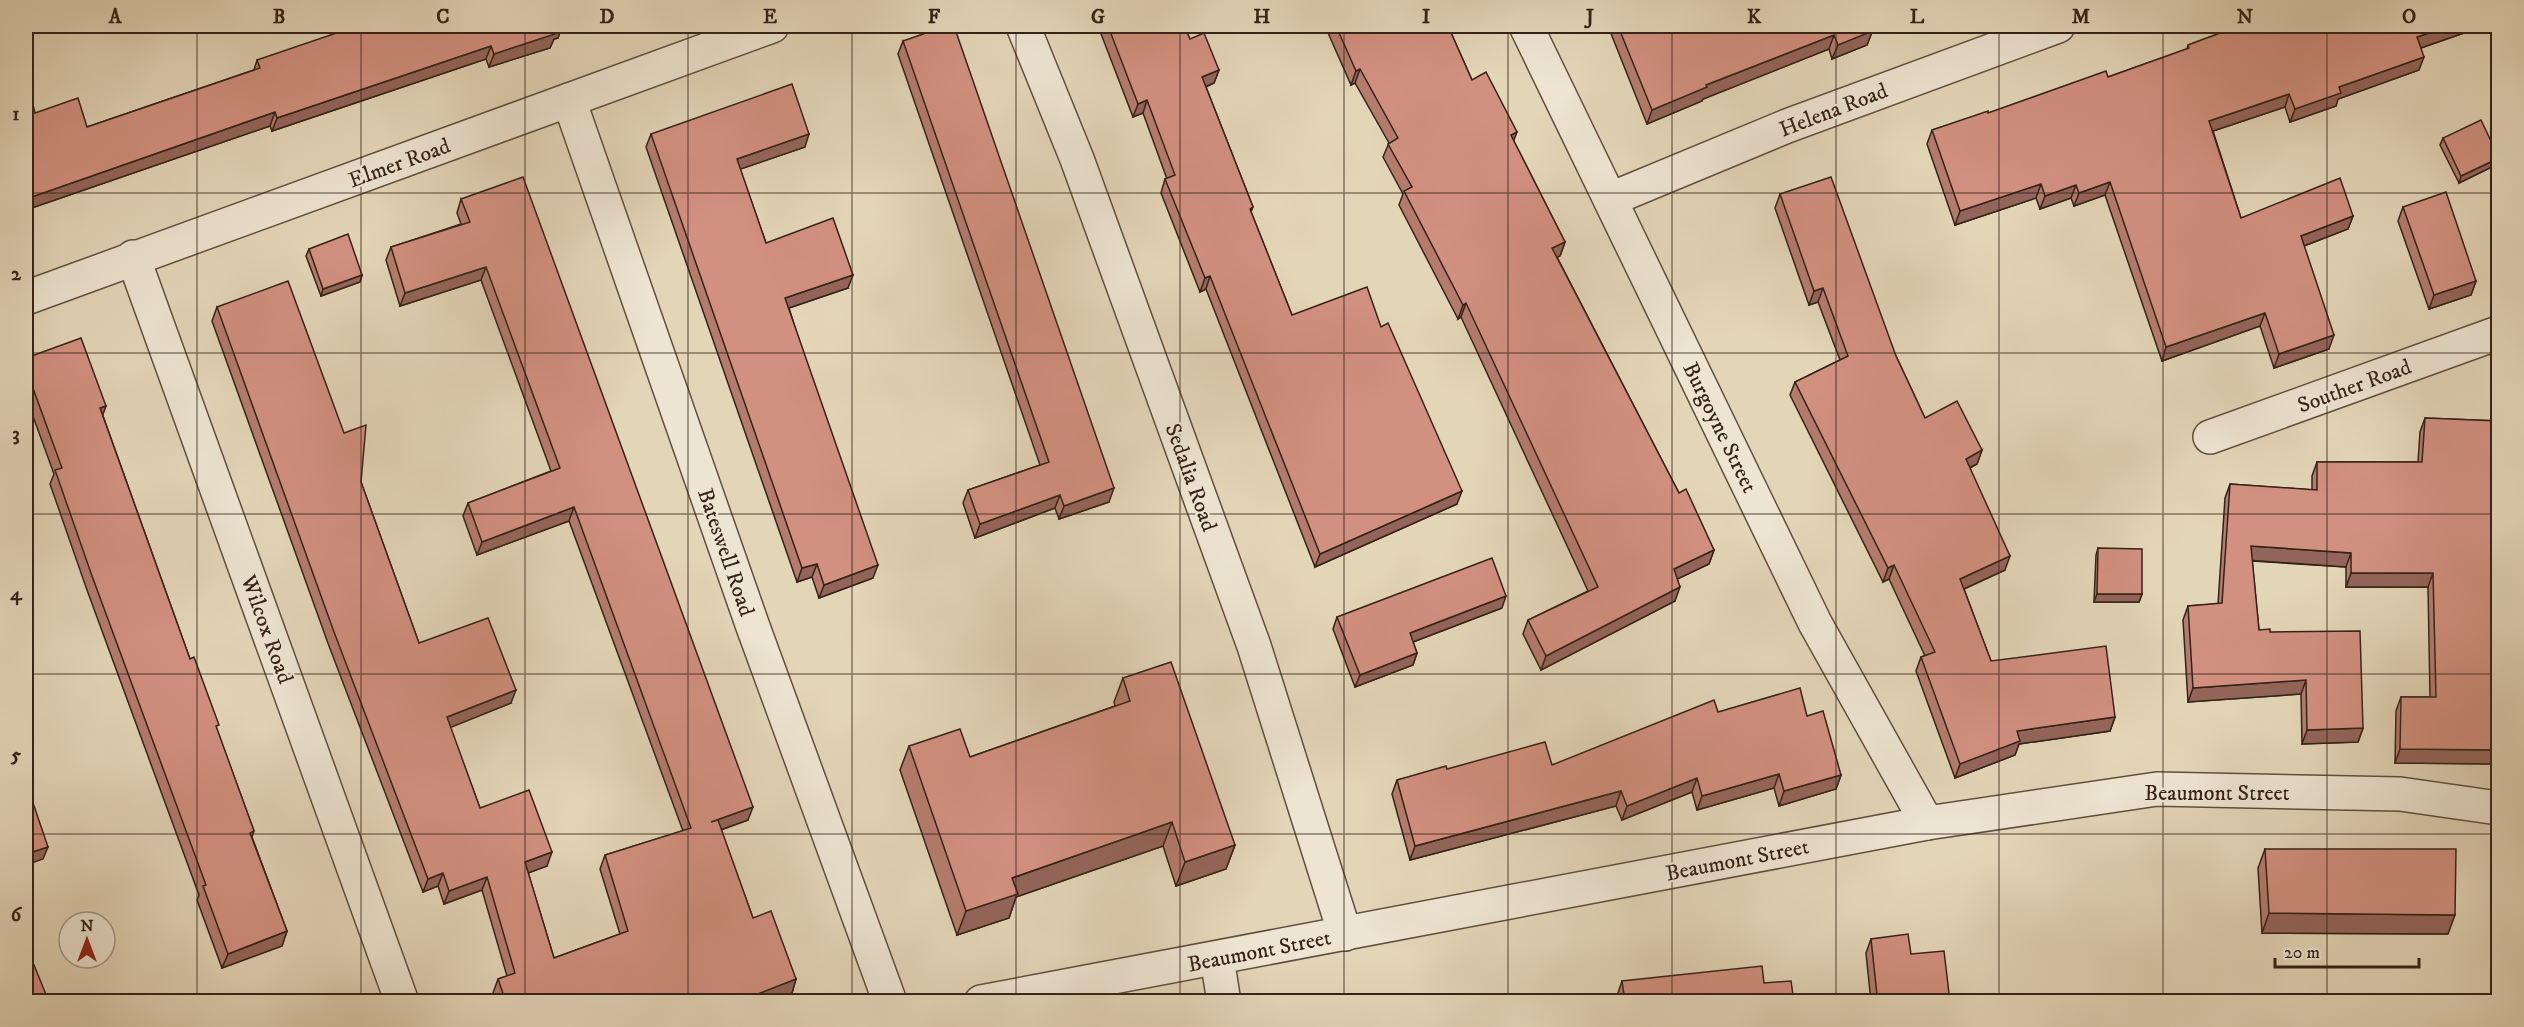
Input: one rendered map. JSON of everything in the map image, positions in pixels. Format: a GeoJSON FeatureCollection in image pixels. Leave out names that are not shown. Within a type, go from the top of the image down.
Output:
{"type":"FeatureCollection","features":[{"type":"Feature","properties":{"kind":"street","name":"Elmer Road"},"geometry":{"type":"LineString","coordinates":[[26,298],[772,26]]}},
{"type":"Feature","properties":{"kind":"street","name":"Sedalia Road"},"geometry":{"type":"LineString","coordinates":[[1023,26],[1077,159],[1254,646],[1345,934]]}},
{"type":"Feature","properties":{"kind":"street","name":"Burgoyne Street"},"geometry":{"type":"LineString","coordinates":[[1526,26],[1815,623],[1927,823]]}},
{"type":"Feature","properties":{"kind":"street","name":"Helena Road"},"geometry":{"type":"LineString","coordinates":[[1611,199],[1787,126],[2058,26]]}},
{"type":"Feature","properties":{"kind":"street","name":"Bateswell Road"},"geometry":{"type":"LineString","coordinates":[[569,100],[752,624],[890,1002]]}},
{"type":"Feature","properties":{"kind":"street","name":"Wilcox Road"},"geometry":{"type":"LineString","coordinates":[[133,258],[402,1002]]}},
{"type":"Feature","properties":{"kind":"street","name":"Souther Road"},"geometry":{"type":"LineString","coordinates":[[2210,437],[2499,333]]}},
{"type":"Feature","properties":{"kind":"street","name":"Beaumont Street"},"geometry":{"type":"LineString","coordinates":[[981,1002],[1927,823],[2157,789],[2400,794],[2499,808]]}},
{"type":"Feature","properties":{"kind":"street"},"geometry":{"type":"LineString","coordinates":[[1217,958],[1224,1002]]}},
{"type":"Feature","properties":{"kind":"building"},"geometry":{"type":"Polygon","coordinates":[[[357,26],[559,26],[553,27],[555,34],[494,54],[491,46],[277,118],[275,112],[26,199],[26,107],[33,105],[35,113],[78,98],[87,127],[260,68],[257,60],[357,26]]]}},
{"type":"Feature","properties":{"kind":"building"},"geometry":{"type":"Polygon","coordinates":[[[946,26],[954,26],[1114,488],[1064,506],[1060,495],[980,524],[968,490],[1049,462],[903,41],[946,26]]]}},
{"type":"Feature","properties":{"kind":"building"},"geometry":{"type":"Polygon","coordinates":[[[1108,26],[1184,26],[1190,39],[1204,33],[1219,70],[1202,77],[1292,315],[1367,287],[1381,327],[1388,323],[1462,491],[1320,554],[1210,276],[1205,278],[1165,179],[1175,175],[1147,100],[1138,104],[1108,26]]]}},
{"type":"Feature","properties":{"kind":"building"},"geometry":{"type":"Polygon","coordinates":[[[1336,26],[1448,26],[1472,80],[1486,72],[1517,132],[1511,135],[1565,242],[1552,248],[1679,493],[1686,489],[1714,550],[1674,569],[1680,587],[1546,656],[1528,620],[1598,587],[1466,303],[1463,305],[1404,191],[1412,187],[1388,144],[1398,138],[1360,69],[1356,71],[1336,26]]]}},
{"type":"Feature","properties":{"kind":"building"},"geometry":{"type":"Polygon","coordinates":[[[1618,26],[1870,26],[1873,31],[1838,45],[1834,35],[1706,85],[1707,87],[1652,110],[1618,26]]]}},
{"type":"Feature","properties":{"kind":"building"},"geometry":{"type":"Polygon","coordinates":[[[2239,26],[2450,26],[2417,37],[2424,57],[2339,87],[2341,93],[2295,109],[2289,94],[2209,121],[2241,218],[2340,178],[2353,216],[2301,236],[2334,335],[2279,354],[2265,313],[2166,347],[2110,182],[2079,193],[2076,185],[2045,196],[2041,184],[1960,211],[1932,130],[1988,111],[1988,113],[2106,71],[2108,77],[2189,48],[2188,45],[2239,26]]]}},
{"type":"Feature","properties":{"kind":"building"},"geometry":{"type":"Polygon","coordinates":[[[792,84],[809,134],[737,159],[766,243],[833,218],[853,275],[785,298],[878,565],[824,585],[817,564],[802,568],[651,134],[792,84]]]}},
{"type":"Feature","properties":{"kind":"building"},"geometry":{"type":"Polygon","coordinates":[[[2481,120],[2499,158],[2461,176],[2443,138],[2481,120]]]}},
{"type":"Feature","properties":{"kind":"building"},"geometry":{"type":"Polygon","coordinates":[[[523,177],[753,807],[711,822],[718,820],[753,918],[771,911],[796,979],[737,1002],[506,1002],[498,979],[515,973],[487,877],[449,891],[443,873],[428,879],[334,632],[217,307],[288,281],[344,433],[366,425],[361,482],[419,643],[488,618],[516,690],[447,717],[480,808],[529,790],[552,852],[525,862],[554,958],[628,931],[605,855],[691,828],[574,507],[482,542],[468,503],[560,468],[486,267],[405,293],[391,247],[470,222],[461,199],[523,177]]]}},
{"type":"Feature","properties":{"kind":"building"},"geometry":{"type":"Polygon","coordinates":[[[1831,177],[1896,356],[1925,418],[1957,401],[1982,450],[1966,459],[2010,556],[1960,579],[1991,661],[2106,646],[2115,717],[2017,731],[2020,741],[1960,764],[1921,657],[1935,652],[1894,565],[1888,568],[1795,382],[1848,356],[1823,288],[1814,291],[1780,194],[1831,177]]]}},
{"type":"Feature","properties":{"kind":"building"},"geometry":{"type":"Polygon","coordinates":[[[2446,192],[2476,281],[2434,295],[2403,207],[2446,192]]]}},
{"type":"Feature","properties":{"kind":"building"},"geometry":{"type":"Polygon","coordinates":[[[348,234],[362,275],[323,289],[309,249],[348,234]]]}},
{"type":"Feature","properties":{"kind":"building"},"geometry":{"type":"Polygon","coordinates":[[[81,338],[106,406],[100,408],[190,659],[194,657],[219,725],[216,726],[254,831],[250,833],[287,931],[228,954],[203,886],[206,885],[55,470],[62,468],[26,369],[26,358],[81,338]]]}},
{"type":"Feature","properties":{"kind":"building"},"geometry":{"type":"Polygon","coordinates":[[[2425,418],[2499,421],[2499,750],[2400,749],[2401,697],[2436,697],[2433,573],[2351,573],[2351,553],[2251,546],[2259,630],[2270,629],[2270,632],[2360,631],[2363,728],[2307,730],[2306,680],[2193,688],[2188,606],[2222,603],[2230,484],[2317,490],[2317,462],[2422,462],[2425,418]]]}},
{"type":"Feature","properties":{"kind":"building"},"geometry":{"type":"Polygon","coordinates":[[[2098,548],[2142,549],[2142,594],[2097,594],[2098,548]]]}},
{"type":"Feature","properties":{"kind":"building"},"geometry":{"type":"Polygon","coordinates":[[[1492,558],[1506,596],[1410,633],[1417,653],[1360,675],[1337,617],[1492,558]]]}},
{"type":"Feature","properties":{"kind":"building"},"geometry":{"type":"Polygon","coordinates":[[[1171,662],[1235,845],[1185,862],[1172,822],[1012,878],[1018,894],[966,911],[909,746],[960,729],[970,757],[1130,701],[1123,678],[1171,662]]]}},
{"type":"Feature","properties":{"kind":"building"},"geometry":{"type":"Polygon","coordinates":[[[1800,688],[1807,716],[1823,711],[1841,775],[1784,791],[1779,774],[1702,796],[1697,778],[1627,806],[1621,791],[1415,846],[1397,780],[1545,742],[1552,765],[1714,700],[1718,712],[1800,688]]]}},
{"type":"Feature","properties":{"kind":"building"},"geometry":{"type":"Polygon","coordinates":[[[33,803],[48,847],[26,854],[26,805],[33,803]]]}},
{"type":"Feature","properties":{"kind":"building"},"geometry":{"type":"Polygon","coordinates":[[[2265,849],[2456,849],[2455,915],[2269,913],[2265,849]]]}},
{"type":"Feature","properties":{"kind":"building"},"geometry":{"type":"Polygon","coordinates":[[[1908,934],[1911,954],[1944,951],[1950,1002],[1886,1002],[1886,995],[1877,995],[1871,939],[1908,934]]]}},
{"type":"Feature","properties":{"kind":"building"},"geometry":{"type":"Polygon","coordinates":[[[34,965],[49,1002],[26,1002],[26,969],[34,965]]]}},
{"type":"Feature","properties":{"kind":"building"},"geometry":{"type":"Polygon","coordinates":[[[1762,966],[1764,983],[1791,981],[1794,1002],[1583,1002],[1583,1000],[1624,995],[1622,981],[1762,966]]]}}]}
